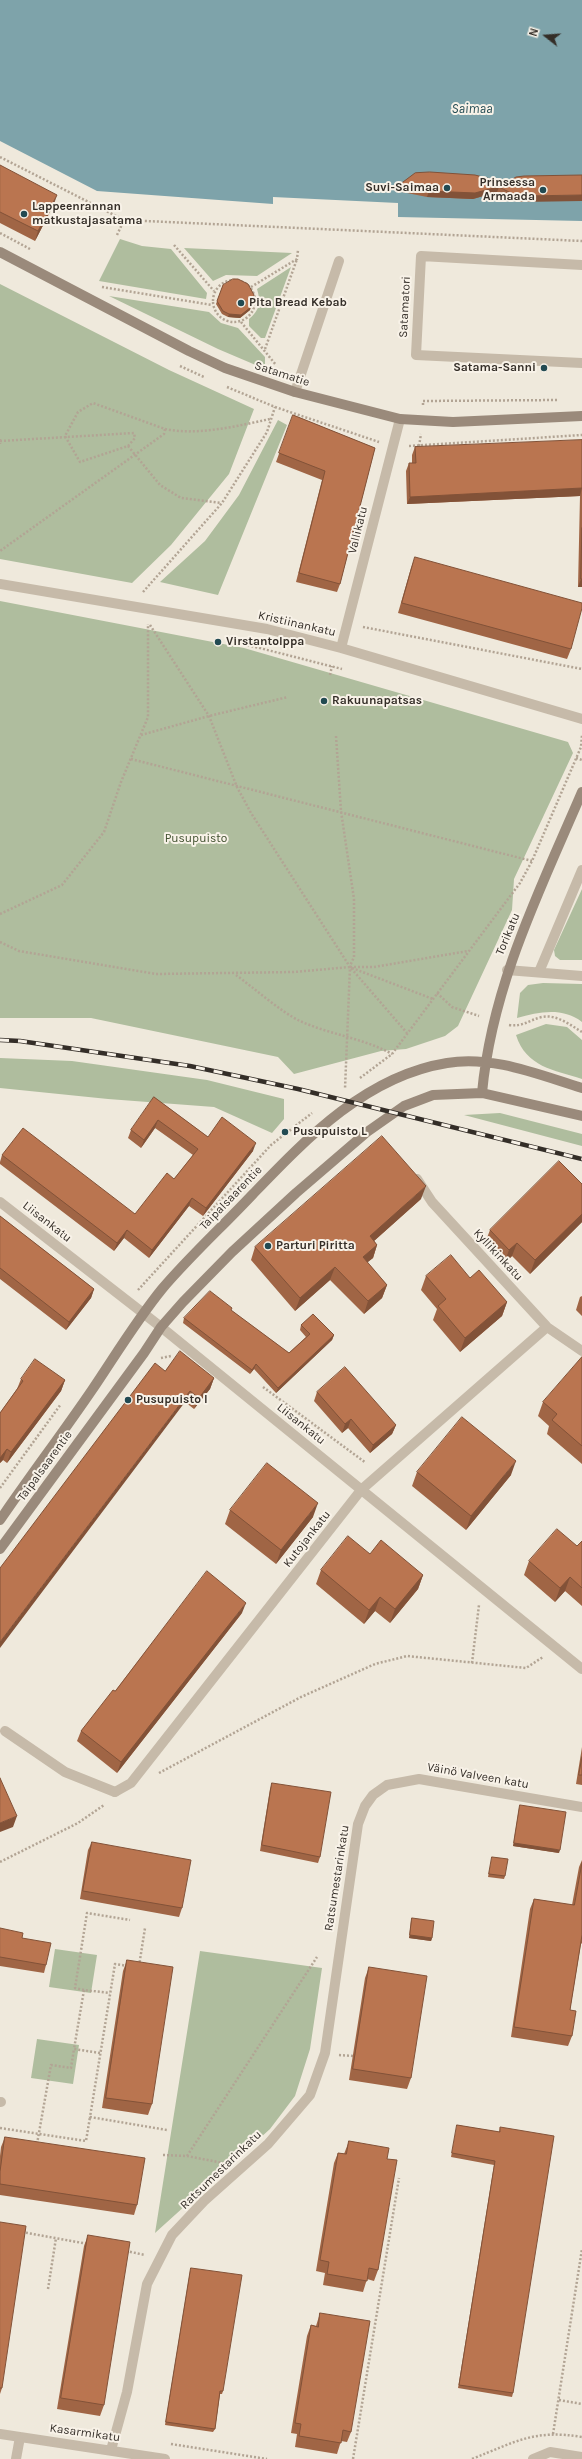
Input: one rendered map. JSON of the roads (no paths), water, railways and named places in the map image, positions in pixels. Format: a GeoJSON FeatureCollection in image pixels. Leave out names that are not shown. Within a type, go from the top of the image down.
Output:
{"type":"FeatureCollection","features":[{"type":"Feature","properties":{"kind":"main road","name":"Satamatie"},"geometry":{"type":"LineString","coordinates":[[0,252],[189,351],[225,368],[295,392],[400,419],[453,422],[582,416]]}},
{"type":"Feature","properties":{"kind":"main road","name":"Torikatu"},"geometry":{"type":"LineString","coordinates":[[482,1093],[484,1062],[507,970],[580,805],[582,792]]}},
{"type":"Feature","properties":{"kind":"main road","name":"Taipalsaarentie"},"geometry":{"type":"LineString","coordinates":[[0,1520],[143,1313],[164,1287],[247,1200],[331,1118],[378,1088],[408,1073],[447,1063],[484,1062],[526,1071],[582,1088]]}},
{"type":"Feature","properties":{"kind":"main road","name":"Taipalsaarentie"},"geometry":{"type":"LineString","coordinates":[[0,1549],[144,1353],[161,1327],[183,1302],[232,1252],[296,1193],[367,1132],[404,1106],[433,1095],[482,1093],[582,1116]]}},
{"type":"Feature","properties":{"kind":"street","name":"Satamatori"},"geometry":{"type":"LineString","coordinates":[[582,265],[421,256],[416,355],[582,363]]}},
{"type":"Feature","properties":{"kind":"street"},"geometry":{"type":"LineString","coordinates":[[295,392],[339,260]]}},
{"type":"Feature","properties":{"kind":"street","name":"Vallikatu"},"geometry":{"type":"LineString","coordinates":[[341,648],[400,419]]}},
{"type":"Feature","properties":{"kind":"street","name":"Kristiinankatu"},"geometry":{"type":"LineString","coordinates":[[0,584],[267,629],[341,648],[582,719]]}},
{"type":"Feature","properties":{"kind":"street"},"geometry":{"type":"LineString","coordinates":[[539,972],[582,870]]}},
{"type":"Feature","properties":{"kind":"street"},"geometry":{"type":"LineString","coordinates":[[507,970],[582,976]]}},
{"type":"Feature","properties":{"kind":"street","name":"Kyllikinkatu"},"geometry":{"type":"LineString","coordinates":[[409,1172],[420,1182],[432,1202],[547,1326],[582,1351]]}},
{"type":"Feature","properties":{"kind":"street","name":"Liisankatu"},"geometry":{"type":"LineString","coordinates":[[0,1202],[161,1327],[582,1670]]}},
{"type":"Feature","properties":{"kind":"street","name":"Kutojankatu"},"geometry":{"type":"LineString","coordinates":[[5,1731],[64,1772],[115,1792],[131,1783],[361,1490],[547,1326]]}},
{"type":"Feature","properties":{"kind":"street","name":"Väinö Valveen katu"},"geometry":{"type":"LineString","coordinates":[[373,1795],[387,1785],[420,1779],[582,1807]]}},
{"type":"Feature","properties":{"kind":"street","name":"Ratsumestarinkatu"},"geometry":{"type":"LineString","coordinates":[[111,2450],[127,2392],[147,2284],[172,2235],[204,2201],[244,2168],[268,2144],[310,2095],[325,2053],[358,1824],[365,1806],[373,1795]]}},
{"type":"Feature","properties":{"kind":"street","name":"Kasarmikatu"},"geometry":{"type":"LineString","coordinates":[[0,2434],[165,2459]]}},
{"type":"Feature","properties":{"kind":"street"},"geometry":{"type":"LineString","coordinates":[[16,2459],[20,2437]]}},
{"type":"Feature","properties":{"kind":"street"},"geometry":{"type":"LineString","coordinates":[[533,2459],[550,2452],[582,2457]]}},
{"type":"Feature","properties":{"kind":"water","name":"Saimaa"},"geometry":{"type":"Polygon","coordinates":[[[0,0],[582,0],[582,221],[398,217],[398,203],[273,197],[273,204],[97,191],[0,141],[0,0]]]}},
{"type":"Feature","properties":{"kind":"railway"},"geometry":{"type":"LineString","coordinates":[[0,1040],[20,1041],[190,1066],[298,1089],[582,1159]]}},
{"type":"Feature","properties":{"kind":"place","name":"Suvi-Saimaa"},"geometry":{"type":"Point","coordinates":[447,188]}},
{"type":"Feature","properties":{"kind":"place","name":"Prinsessa Armaada"},"geometry":{"type":"Point","coordinates":[543,190]}},
{"type":"Feature","properties":{"kind":"place","name":"Lappeenrannan matkustajasatama"},"geometry":{"type":"Point","coordinates":[24,214]}},
{"type":"Feature","properties":{"kind":"place","name":"Pita Bread Kebab"},"geometry":{"type":"Point","coordinates":[241,303]}},
{"type":"Feature","properties":{"kind":"place","name":"Satama-Sanni"},"geometry":{"type":"Point","coordinates":[544,368]}},
{"type":"Feature","properties":{"kind":"place","name":"Virstantolppa"},"geometry":{"type":"Point","coordinates":[218,642]}},
{"type":"Feature","properties":{"kind":"place","name":"Rakuunapatsas"},"geometry":{"type":"Point","coordinates":[324,701]}},
{"type":"Feature","properties":{"kind":"place","name":"Pusupuisto L"},"geometry":{"type":"Point","coordinates":[285,1132]}},
{"type":"Feature","properties":{"kind":"place","name":"Parturi Piritta"},"geometry":{"type":"Point","coordinates":[268,1246]}},
{"type":"Feature","properties":{"kind":"place","name":"Pusupuisto I"},"geometry":{"type":"Point","coordinates":[128,1400]}},
{"type":"Feature","properties":{"kind":"park label","name":"Pusupuisto"},"geometry":{"type":"Point","coordinates":[196,839]}}]}
